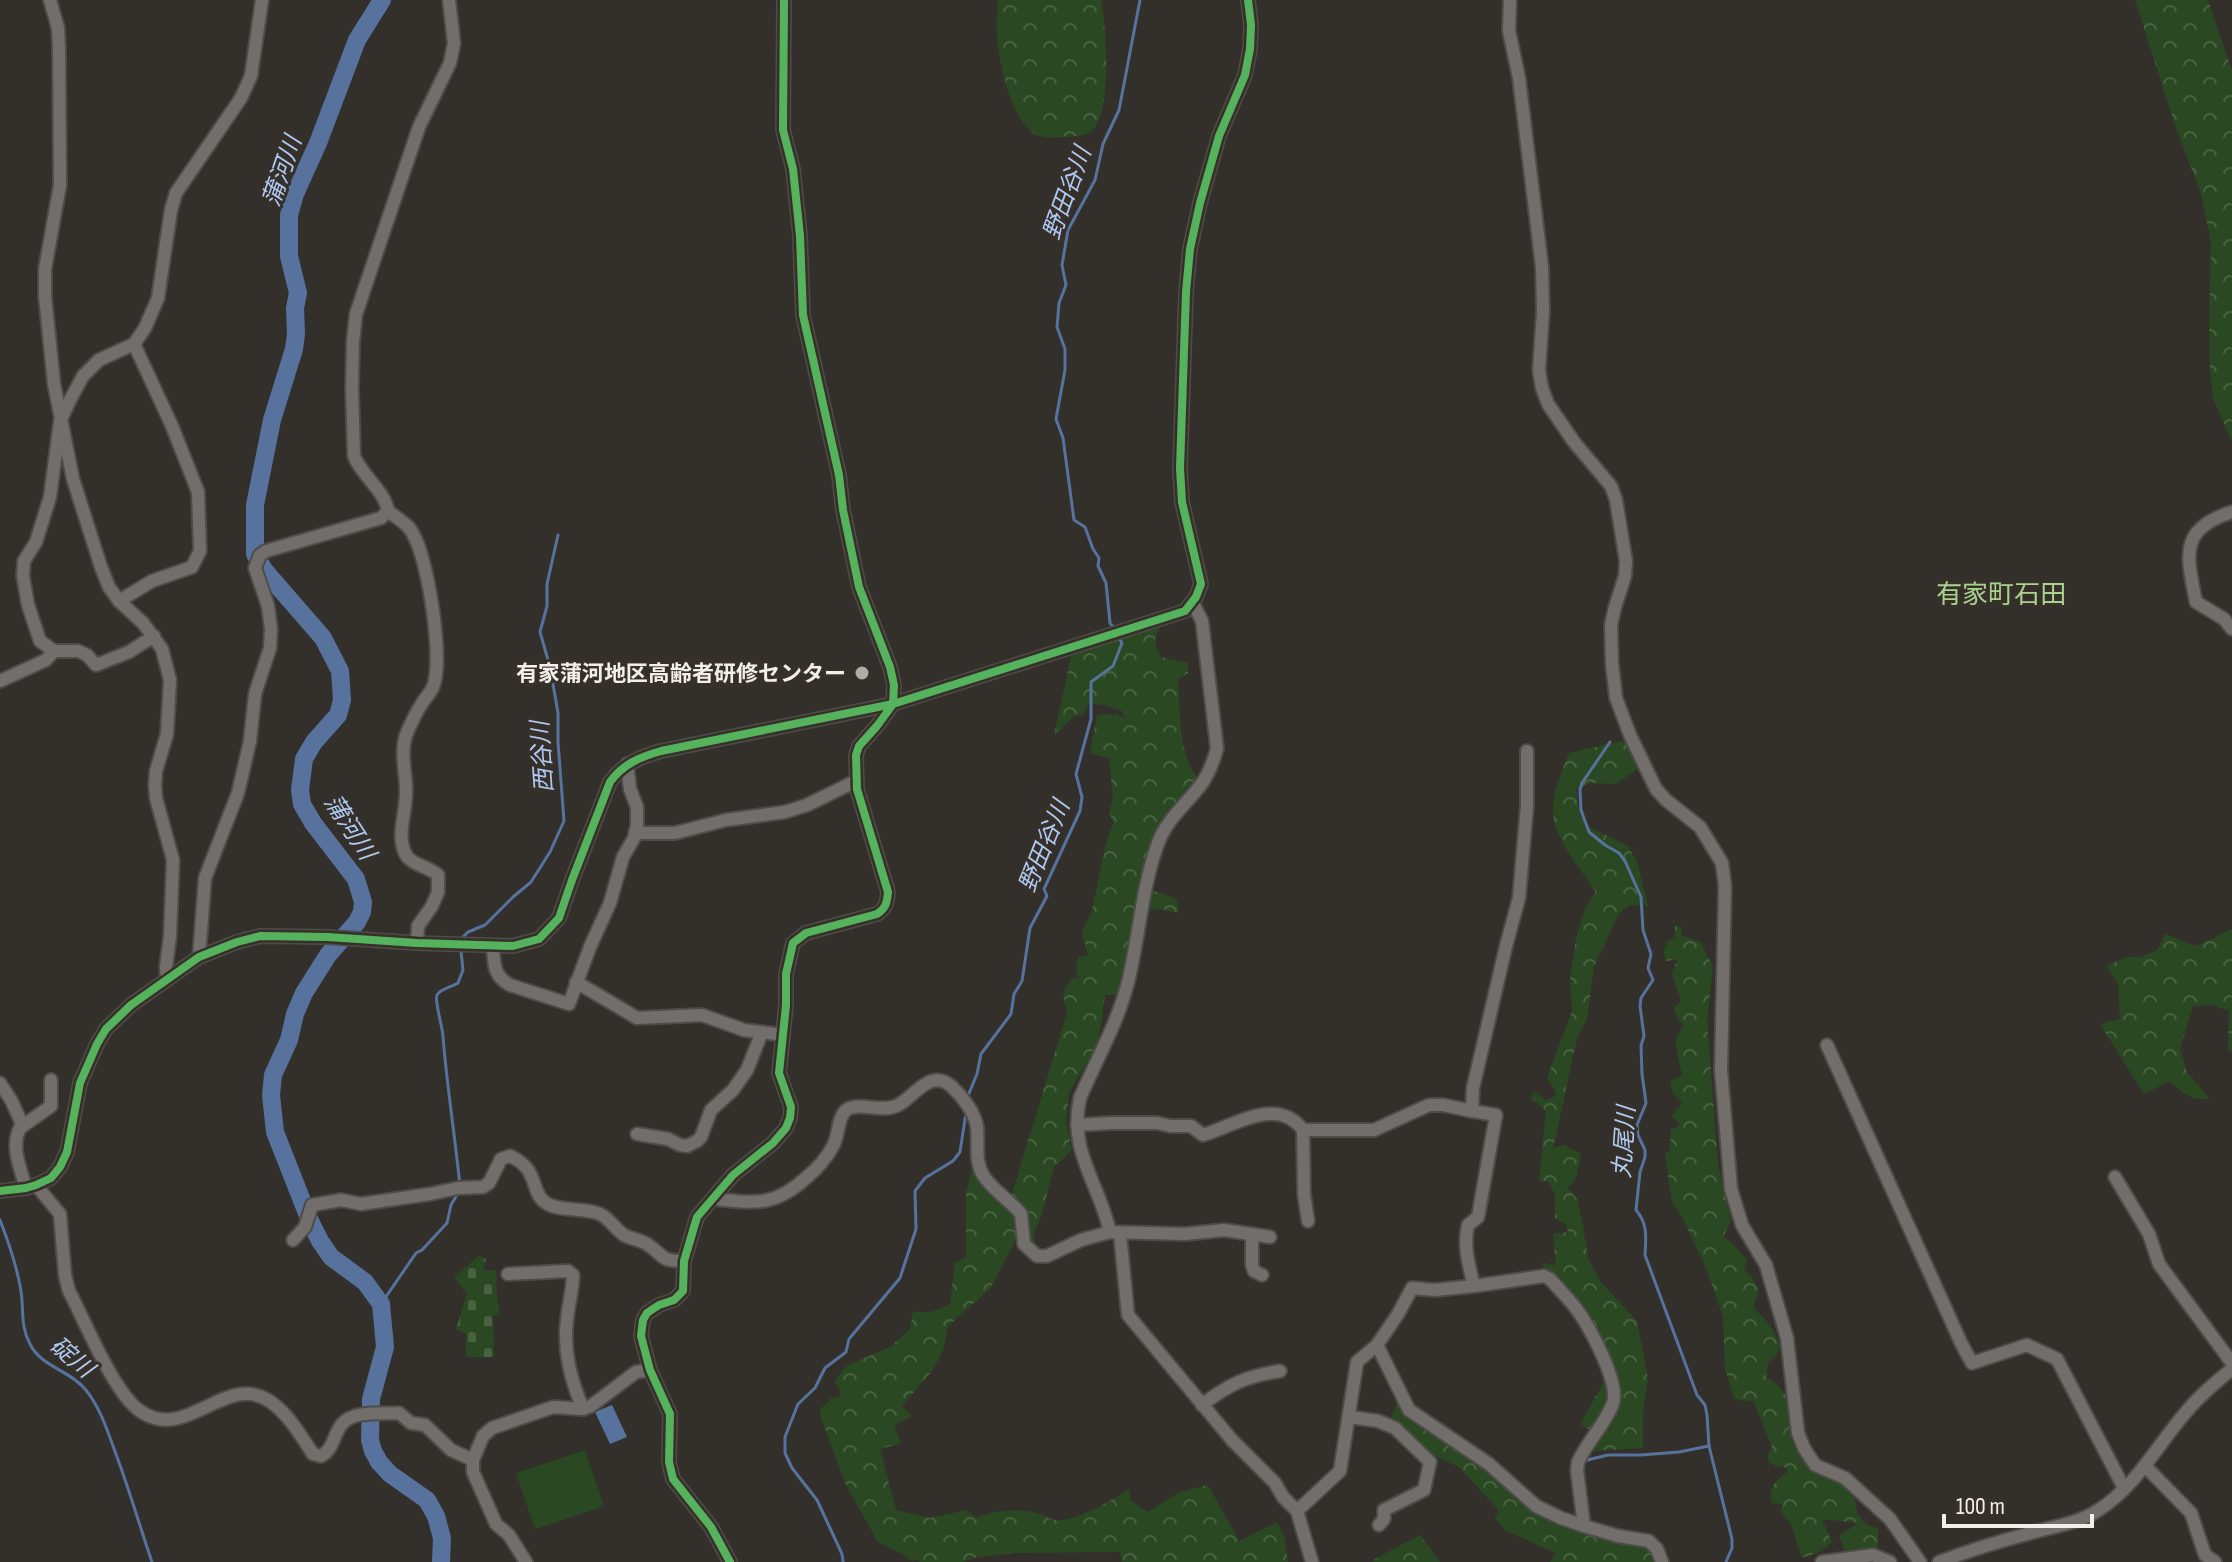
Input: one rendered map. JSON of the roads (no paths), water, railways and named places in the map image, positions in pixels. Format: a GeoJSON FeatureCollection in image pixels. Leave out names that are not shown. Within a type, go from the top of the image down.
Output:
{"type":"FeatureCollection","features":[{"type":"Feature","properties":{"kind":"street"},"geometry":{"type":"LineString","coordinates":[[50,0],[59,38],[60,185],[45,269],[45,296],[60,422],[73,479],[109,587],[154,636],[167,662],[170,680],[167,734],[155,785],[173,860],[167,979]]}},
{"type":"Feature","properties":{"kind":"street"},"geometry":{"type":"LineString","coordinates":[[154,636],[129,652],[96,665],[78,651],[54,651],[40,641],[28,605],[24,561],[36,542],[50,497],[60,422],[83,376],[99,360],[134,344],[145,328],[158,298],[176,193],[241,98],[251,76],[262,0]]}},
{"type":"Feature","properties":{"kind":"street"},"geometry":{"type":"LineString","coordinates":[[417,943],[418,926],[438,892],[438,875],[410,861],[404,850],[402,829],[407,790],[405,740],[411,723],[434,686],[437,654],[425,568],[415,537],[408,526],[388,511],[386,503],[354,456],[353,342],[356,314],[419,127],[450,63],[454,43],[449,0]]}},
{"type":"Feature","properties":{"kind":"street"},"geometry":{"type":"LineString","coordinates":[[730,1562],[711,1527],[673,1479],[669,1462],[670,1414],[650,1370],[641,1336],[643,1320],[653,1309],[680,1296],[684,1283],[684,1261],[697,1217],[733,1175],[773,1143],[786,1128],[791,1107],[779,1073],[786,974],[793,943],[806,933],[877,914],[887,903],[886,884],[856,781],[856,755],[859,746],[893,704],[894,685],[859,587],[839,475],[803,315],[793,169],[783,130],[784,0]]}},
{"type":"Feature","properties":{"kind":"street"},"geometry":{"type":"LineString","coordinates":[[0,1191],[31,1187],[51,1178],[67,1152],[80,1083],[106,1029],[131,1005],[199,957],[260,936],[493,946],[513,946],[539,939],[559,918],[610,782],[627,764],[661,751],[893,704],[1185,611],[1193,603],[1201,577],[1182,502],[1180,468],[1187,278],[1193,234],[1219,136],[1245,75],[1251,25],[1248,0]]}},
{"type":"Feature","properties":{"kind":"street"},"geometry":{"type":"LineString","coordinates":[[1510,0],[1509,31],[1519,78],[1542,267],[1539,370],[1542,388],[1548,404],[1574,442],[1611,486],[1626,561],[1625,576],[1611,625],[1616,698],[1656,789],[1700,827],[1722,863],[1725,886],[1721,1070],[1731,1189],[1742,1225],[1766,1265],[1787,1338],[1798,1433],[1804,1448],[1815,1465],[1845,1478],[1890,1519],[1920,1562]]}},
{"type":"Feature","properties":{"kind":"street"},"geometry":{"type":"LineString","coordinates":[[119,601],[152,581],[192,567],[200,551],[198,492],[134,344]]}},
{"type":"Feature","properties":{"kind":"street"},"geometry":{"type":"LineString","coordinates":[[199,957],[205,878],[238,793],[250,741],[255,694],[270,648],[268,606],[258,562],[266,551],[381,518],[388,511]]}},
{"type":"Feature","properties":{"kind":"street"},"geometry":{"type":"LineString","coordinates":[[2232,512],[2209,520],[2190,543],[2187,553],[2196,602],[2224,619],[2232,629]]}},
{"type":"Feature","properties":{"kind":"street"},"geometry":{"type":"LineString","coordinates":[[1193,603],[1202,621],[1217,748],[1202,782],[1177,810],[1157,845],[1141,909],[1129,979],[1115,1022],[1080,1098],[1077,1125],[1079,1148],[1115,1233],[1128,1315],[1232,1440],[1275,1483],[1297,1511],[1312,1562]]}},
{"type":"Feature","properties":{"kind":"street"},"geometry":{"type":"LineString","coordinates":[[0,681],[46,660],[54,651]]}},
{"type":"Feature","properties":{"kind":"street"},"geometry":{"type":"LineString","coordinates":[[1472,1111],[1473,1088],[1519,898],[1527,806],[1527,751]]}},
{"type":"Feature","properties":{"kind":"street"},"geometry":{"type":"LineString","coordinates":[[493,946],[497,975],[501,980],[569,1004],[610,903],[623,857],[635,833],[638,816],[627,764]]}},
{"type":"Feature","properties":{"kind":"street"},"geometry":{"type":"LineString","coordinates":[[635,833],[675,833],[726,820],[785,812],[856,781]]}},
{"type":"Feature","properties":{"kind":"street"},"geometry":{"type":"LineString","coordinates":[[576,982],[637,1018],[702,1015],[744,1030],[783,1035]]}},
{"type":"Feature","properties":{"kind":"street"},"geometry":{"type":"LineString","coordinates":[[637,1134],[687,1146],[697,1141],[711,1110],[733,1090],[747,1070],[762,1032]]}},
{"type":"Feature","properties":{"kind":"street"},"geometry":{"type":"LineString","coordinates":[[1827,1045],[1972,1363],[2027,1345],[2057,1359],[2124,1488]]}},
{"type":"Feature","properties":{"kind":"street"},"geometry":{"type":"LineString","coordinates":[[51,1080],[51,1106]]}},
{"type":"Feature","properties":{"kind":"street"},"geometry":{"type":"LineString","coordinates":[[714,1199],[753,1202],[778,1199],[819,1166],[837,1139],[843,1114],[851,1108],[890,1108],[904,1102],[924,1084],[937,1081],[950,1085],[970,1108],[977,1126],[979,1166],[992,1186],[1021,1214],[1024,1244],[1037,1256],[1047,1256],[1081,1240],[1115,1233],[1185,1234],[1224,1230],[1270,1237]]}},
{"type":"Feature","properties":{"kind":"street"},"geometry":{"type":"LineString","coordinates":[[0,1083],[23,1126]]}},
{"type":"Feature","properties":{"kind":"street"},"geometry":{"type":"LineString","coordinates":[[1303,1130],[1374,1130],[1429,1105],[1496,1115],[1478,1217],[1468,1225],[1465,1235],[1474,1286]]}},
{"type":"Feature","properties":{"kind":"street"},"geometry":{"type":"LineString","coordinates":[[75,1107],[51,1106],[23,1126],[15,1139],[31,1187],[60,1214],[69,1291],[116,1383],[137,1409],[154,1419],[181,1419],[232,1395],[254,1395],[270,1402],[290,1421],[313,1454],[321,1456],[328,1452],[342,1424],[351,1418],[399,1413],[411,1423],[425,1425],[451,1450],[473,1460]]}},
{"type":"Feature","properties":{"kind":"street"},"geometry":{"type":"LineString","coordinates":[[1077,1125],[1157,1123],[1191,1126],[1203,1135],[1254,1116],[1274,1114],[1292,1118],[1303,1130],[1304,1194],[1308,1221]]}},
{"type":"Feature","properties":{"kind":"street"},"geometry":{"type":"LineString","coordinates":[[293,1240],[305,1227],[312,1205],[341,1200],[361,1204],[483,1187],[489,1183],[501,1159],[510,1156],[530,1171],[546,1204],[602,1215],[624,1235],[647,1244],[661,1258],[684,1261]]}},
{"type":"Feature","properties":{"kind":"street"},"geometry":{"type":"LineString","coordinates":[[1939,1562],[1978,1547],[2076,1521],[2096,1512],[2146,1467],[2187,1410],[2232,1366],[2159,1264],[2149,1234],[2115,1177]]}},
{"type":"Feature","properties":{"kind":"street"},"geometry":{"type":"LineString","coordinates":[[1252,1234],[1252,1265],[1254,1271],[1262,1275]]}},
{"type":"Feature","properties":{"kind":"street"},"geometry":{"type":"LineString","coordinates":[[508,1274],[568,1271],[573,1275],[566,1333],[568,1364],[583,1409]]}},
{"type":"Feature","properties":{"kind":"street"},"geometry":{"type":"LineString","coordinates":[[1297,1511],[1340,1471],[1357,1362],[1377,1345],[1412,1288],[1435,1290],[1544,1276],[1576,1308],[1593,1337],[1615,1391],[1613,1404],[1578,1462],[1584,1526]]}},
{"type":"Feature","properties":{"kind":"street"},"geometry":{"type":"LineString","coordinates":[[1377,1345],[1409,1410],[1489,1464],[1536,1506],[1584,1526],[1649,1541],[1657,1549],[1662,1562]]}},
{"type":"Feature","properties":{"kind":"street"},"geometry":{"type":"LineString","coordinates":[[526,1562],[509,1535],[496,1524],[473,1472],[473,1460],[483,1436],[492,1428],[553,1407],[583,1409],[591,1406],[636,1372],[650,1370]]}},
{"type":"Feature","properties":{"kind":"street"},"geometry":{"type":"LineString","coordinates":[[1202,1405],[1235,1382],[1253,1375],[1280,1371]]}},
{"type":"Feature","properties":{"kind":"street"},"geometry":{"type":"LineString","coordinates":[[1350,1417],[1378,1421],[1395,1428],[1430,1462],[1424,1490],[1384,1510],[1384,1519],[1379,1525]]}},
{"type":"Feature","properties":{"kind":"street"},"geometry":{"type":"LineString","coordinates":[[2146,1467],[2191,1513],[2205,1555],[2215,1562]]}},
{"type":"Feature","properties":{"kind":"street"},"geometry":{"type":"LineString","coordinates":[[1822,1562],[1873,1555],[1890,1562]]}},
{"type":"Feature","properties":{"kind":"water"},"geometry":{"type":"Polygon","coordinates":[[[612,1405],[627,1437],[610,1444],[595,1412],[612,1405]]]}},
{"type":"Feature","properties":{"kind":"waterway","name":"蒲河川"},"geometry":{"type":"LineString","coordinates":[[382,0],[357,40],[289,215],[289,256],[298,293],[296,334],[272,420],[255,505],[255,554],[264,570],[323,638],[340,671],[342,700],[338,715],[314,742],[304,759],[300,790],[302,804],[313,823],[356,879],[363,902],[357,922],[328,955],[304,993],[289,1040],[273,1075],[271,1095],[275,1132],[320,1241],[331,1257],[365,1282],[381,1304],[385,1347],[371,1399],[370,1440],[379,1462],[390,1474],[427,1500],[436,1516],[442,1538],[441,1562]]}},
{"type":"Feature","properties":{"kind":"waterway","name":"野田谷川"},"geometry":{"type":"LineString","coordinates":[[1114,628],[1110,623],[1106,583],[1098,566],[1099,558],[1085,527],[1074,520],[1063,438],[1056,419],[1065,370],[1065,349],[1057,327],[1059,303],[1066,285],[1062,265],[1068,230],[1095,180],[1103,144],[1119,110],[1140,0]]}},
{"type":"Feature","properties":{"kind":"waterway","name":"西谷川"},"geometry":{"type":"LineString","coordinates":[[461,939],[468,932],[485,925],[531,882],[550,852],[564,821],[558,713],[540,632],[558,535]]}},
{"type":"Feature","properties":{"kind":"waterway","name":"野田谷川"},"geometry":{"type":"LineString","coordinates":[[967,1098],[981,1054],[1011,1014],[1014,994],[1022,981],[1030,928],[1047,896],[1044,889],[1080,811],[1082,797],[1076,774],[1091,719],[1091,682],[1113,666],[1122,643],[1117,635]]}},
{"type":"Feature","properties":{"kind":"waterway","name":"丸尾川"},"geometry":{"type":"LineString","coordinates":[[1610,742],[1582,783],[1581,810],[1589,832],[1619,853],[1625,861],[1641,897],[1643,930],[1651,954],[1648,968],[1653,980],[1641,998],[1640,1006],[1646,1103],[1637,1125],[1645,1157],[1640,1172],[1636,1210],[1644,1226],[1645,1255],[1697,1395],[1705,1405],[1709,1446],[1732,1539],[1726,1562]]}},
{"type":"Feature","properties":{"kind":"waterway","name":"西谷川"},"geometry":{"type":"LineString","coordinates":[[460,1186],[443,1033],[436,998],[441,991],[458,983],[463,970],[461,951]]}},
{"type":"Feature","properties":{"kind":"waterway","name":"野田谷川"},"geometry":{"type":"LineString","coordinates":[[843,1562],[817,1500],[792,1468],[785,1453],[785,1437],[798,1404],[815,1388],[825,1368],[846,1352],[849,1339],[900,1278],[916,1229],[915,1191],[925,1178],[953,1161],[960,1152],[966,1113]]}},
{"type":"Feature","properties":{"kind":"waterway","name":"西谷川"},"geometry":{"type":"LineString","coordinates":[[381,1304],[416,1253],[447,1223],[451,1205],[458,1193]]}},
{"type":"Feature","properties":{"kind":"waterway","name":"碇川"},"geometry":{"type":"LineString","coordinates":[[0,1220],[17,1273],[27,1337],[41,1358],[79,1383],[96,1405],[122,1470],[152,1562]]}},
{"type":"Feature","properties":{"kind":"waterway"},"geometry":{"type":"LineString","coordinates":[[1583,1461],[1608,1455],[1679,1452],[1709,1446]]}},
{"type":"Feature","properties":{"kind":"place","name":"有家蒲河地区高齢者研修センター"},"geometry":{"type":"Point","coordinates":[862,673]}},
{"type":"Feature","properties":{"kind":"district","name":"有家町石田"},"geometry":{"type":"Point","coordinates":[2001,594]}}]}
